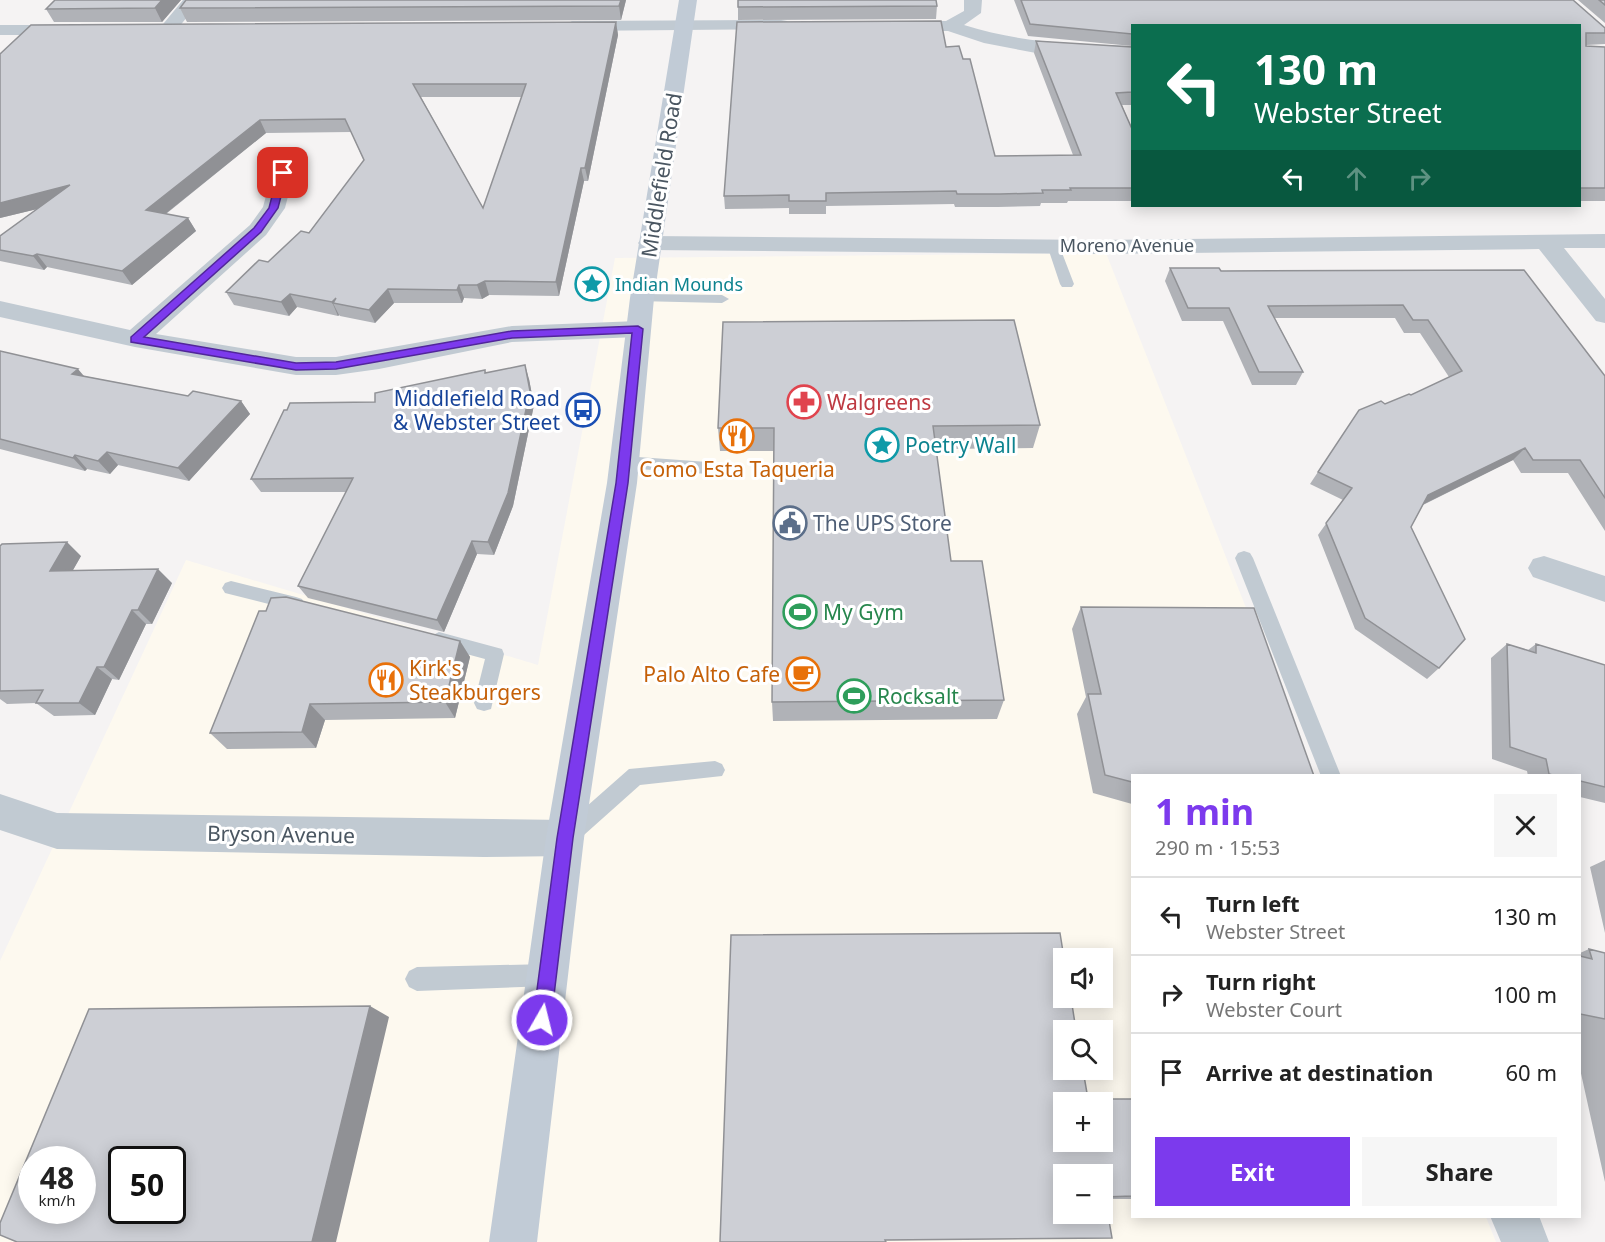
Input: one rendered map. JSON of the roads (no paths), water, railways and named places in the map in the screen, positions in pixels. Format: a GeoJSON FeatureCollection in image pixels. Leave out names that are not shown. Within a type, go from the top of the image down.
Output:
{"type":"FeatureCollection","features":[{"type":"Feature","properties":{"kind":"main road","name":"Middlefield Road"},"geometry":{"type":"LineString","coordinates":[[513,1242],[565,838],[624,462],[642,298],[688,0]]}},
{"type":"Feature","properties":{"kind":"street"},"geometry":{"type":"LineString","coordinates":[[168,28],[192,0]]}},
{"type":"Feature","properties":{"kind":"street"},"geometry":{"type":"LineString","coordinates":[[950,26],[972,13],[973,0]]}},
{"type":"Feature","properties":{"kind":"street"},"geometry":{"type":"LineString","coordinates":[[550,26],[794,25]]}},
{"type":"Feature","properties":{"kind":"street"},"geometry":{"type":"LineString","coordinates":[[878,26],[950,26],[990,39],[1036,48],[1131,52]]}},
{"type":"Feature","properties":{"kind":"street"},"geometry":{"type":"LineString","coordinates":[[146,29],[190,28]]}},
{"type":"Feature","properties":{"kind":"street"},"geometry":{"type":"LineString","coordinates":[[0,30],[90,29]]}},
{"type":"Feature","properties":{"kind":"street"},"geometry":{"type":"LineString","coordinates":[[135,339],[258,230],[274,208],[283,173]]}},
{"type":"Feature","properties":{"kind":"street","name":"Moreno Avenue"},"geometry":{"type":"LineString","coordinates":[[650,243],[1053,245],[1605,241]]}},
{"type":"Feature","properties":{"kind":"street"},"geometry":{"type":"LineString","coordinates":[[1546,242],[1605,315]]}},
{"type":"Feature","properties":{"kind":"street"},"geometry":{"type":"LineString","coordinates":[[0,309],[135,339],[296,366],[336,366],[512,334],[638,329]]}},
{"type":"Feature","properties":{"kind":"street"},"geometry":{"type":"LineString","coordinates":[[1544,568],[1605,589]]}},
{"type":"Feature","properties":{"kind":"street","name":"Bryson Avenue"},"geometry":{"type":"LineString","coordinates":[[0,812],[57,831],[484,840],[565,838]]}},
{"type":"Feature","properties":{"kind":"street"},"geometry":{"type":"LineString","coordinates":[[1515,1218],[1525,1242]]}},
{"type":"Feature","properties":{"kind":"lane"},"geometry":{"type":"LineString","coordinates":[[1053,245],[1067,284]]}},
{"type":"Feature","properties":{"kind":"lane"},"geometry":{"type":"LineString","coordinates":[[642,298],[722,299]]}},
{"type":"Feature","properties":{"kind":"lane"},"geometry":{"type":"LineString","coordinates":[[624,462],[708,468]]}},
{"type":"Feature","properties":{"kind":"lane"},"geometry":{"type":"LineString","coordinates":[[1244,558],[1330,774]]}},
{"type":"Feature","properties":{"kind":"lane"},"geometry":{"type":"LineString","coordinates":[[231,588],[311,608]]}},
{"type":"Feature","properties":{"kind":"lane"},"geometry":{"type":"LineString","coordinates":[[426,637],[495,654],[484,703]]}},
{"type":"Feature","properties":{"kind":"lane"},"geometry":{"type":"LineString","coordinates":[[565,838],[636,776],[715,770]]}},
{"type":"Feature","properties":{"kind":"lane"},"geometry":{"type":"LineString","coordinates":[[417,979],[548,975]]}},
{"type":"Feature","properties":{"kind":"place","name":"Indian Mounds"},"geometry":{"type":"Point","coordinates":[592,284]}},
{"type":"Feature","properties":{"kind":"place","name":"Walgreens"},"geometry":{"type":"Point","coordinates":[804,402]}},
{"type":"Feature","properties":{"kind":"place","name":"Middlefield Road & Webster Street"},"geometry":{"type":"Point","coordinates":[583,410]}},
{"type":"Feature","properties":{"kind":"place","name":"Como Esta Taqueria"},"geometry":{"type":"Point","coordinates":[737,436]}},
{"type":"Feature","properties":{"kind":"place","name":"Poetry Wall"},"geometry":{"type":"Point","coordinates":[882,445]}},
{"type":"Feature","properties":{"kind":"place","name":"The UPS Store"},"geometry":{"type":"Point","coordinates":[790,523]}},
{"type":"Feature","properties":{"kind":"place","name":"My Gym"},"geometry":{"type":"Point","coordinates":[800,612]}},
{"type":"Feature","properties":{"kind":"place","name":"Palo Alto Cafe"},"geometry":{"type":"Point","coordinates":[803,674]}},
{"type":"Feature","properties":{"kind":"place","name":"Kirk's Steakburgers"},"geometry":{"type":"Point","coordinates":[386,680]}},
{"type":"Feature","properties":{"kind":"place","name":"Rocksalt"},"geometry":{"type":"Point","coordinates":[854,696]}}]}
